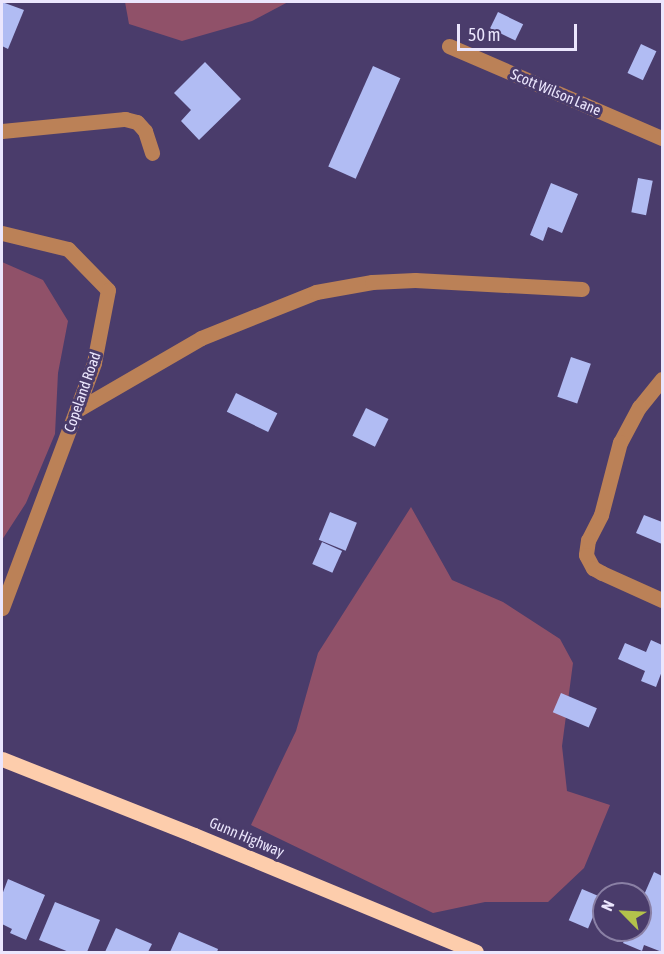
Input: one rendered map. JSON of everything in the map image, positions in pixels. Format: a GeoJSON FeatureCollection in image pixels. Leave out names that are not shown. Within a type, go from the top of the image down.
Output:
{"type":"FeatureCollection","features":[{"type":"Feature","properties":{"kind":"main road","name":"Gunn Highway"},"geometry":{"type":"LineString","coordinates":[[2,759],[194,835],[451,948],[476,952]]}},
{"type":"Feature","properties":{"kind":"street","name":"Scott Wilson Lane"},"geometry":{"type":"LineString","coordinates":[[449,46],[663,138]]}},
{"type":"Feature","properties":{"kind":"street"},"geometry":{"type":"LineString","coordinates":[[2,131],[125,119],[137,122],[145,131],[152,153]]}},
{"type":"Feature","properties":{"kind":"street","name":"Copeland Road"},"geometry":{"type":"LineString","coordinates":[[2,233],[68,249],[108,290],[94,363],[2,608]]}},
{"type":"Feature","properties":{"kind":"street"},"geometry":{"type":"LineString","coordinates":[[77,410],[201,338],[316,292],[372,282],[415,279],[582,290]]}},
{"type":"Feature","properties":{"kind":"street"},"geometry":{"type":"LineString","coordinates":[[663,379],[639,407],[620,442],[602,515],[588,540],[586,555],[592,568],[663,600]]}},
{"type":"Feature","properties":{"kind":"shaded area"},"geometry":{"type":"Polygon","coordinates":[[[125,2],[288,2],[252,21],[182,41],[129,24],[125,2]]]}},
{"type":"Feature","properties":{"kind":"shaded area"},"geometry":{"type":"Polygon","coordinates":[[[2,262],[43,280],[68,321],[58,373],[55,434],[26,503],[2,540],[2,262]]]}},
{"type":"Feature","properties":{"kind":"shaded area"},"geometry":{"type":"Polygon","coordinates":[[[411,507],[452,580],[503,602],[560,639],[573,663],[562,746],[567,791],[610,805],[584,868],[548,902],[485,902],[433,913],[251,825],[296,731],[318,653],[411,507]]]}},
{"type":"Feature","properties":{"kind":"building"},"geometry":{"type":"Polygon","coordinates":[[[2,2],[24,10],[8,49],[2,46],[2,2]]]}},
{"type":"Feature","properties":{"kind":"building"},"geometry":{"type":"Polygon","coordinates":[[[498,12],[523,24],[515,40],[490,28],[498,12]]]}},
{"type":"Feature","properties":{"kind":"building"},"geometry":{"type":"Polygon","coordinates":[[[641,44],[656,51],[643,80],[627,73],[641,44]]]}},
{"type":"Feature","properties":{"kind":"building"},"geometry":{"type":"Polygon","coordinates":[[[205,62],[241,99],[199,140],[181,121],[191,110],[174,93],[205,62]]]}},
{"type":"Feature","properties":{"kind":"building"},"geometry":{"type":"Polygon","coordinates":[[[373,66],[400,78],[356,179],[328,166],[373,66]]]}},
{"type":"Feature","properties":{"kind":"building"},"geometry":{"type":"Polygon","coordinates":[[[638,178],[653,181],[646,215],[631,212],[638,178]]]}},
{"type":"Feature","properties":{"kind":"building"},"geometry":{"type":"Polygon","coordinates":[[[551,183],[578,194],[562,233],[548,227],[543,241],[530,235],[551,183]]]}},
{"type":"Feature","properties":{"kind":"building"},"geometry":{"type":"Polygon","coordinates":[[[571,357],[591,364],[577,404],[557,397],[571,357]]]}},
{"type":"Feature","properties":{"kind":"building"},"geometry":{"type":"Polygon","coordinates":[[[236,393],[277,413],[268,432],[227,412],[236,393]]]}},
{"type":"Feature","properties":{"kind":"building"},"geometry":{"type":"Polygon","coordinates":[[[366,408],[388,419],[375,447],[352,436],[366,408]]]}},
{"type":"Feature","properties":{"kind":"building"},"geometry":{"type":"Polygon","coordinates":[[[330,512],[357,523],[346,551],[319,540],[330,512]]]}},
{"type":"Feature","properties":{"kind":"building"},"geometry":{"type":"Polygon","coordinates":[[[644,515],[662,522],[662,544],[636,533],[644,515]]]}},
{"type":"Feature","properties":{"kind":"building"},"geometry":{"type":"Polygon","coordinates":[[[322,542],[342,551],[332,573],[312,564],[322,542]]]}},
{"type":"Feature","properties":{"kind":"building"},"geometry":{"type":"Polygon","coordinates":[[[651,640],[662,645],[662,671],[656,687],[641,681],[645,671],[618,659],[625,643],[646,652],[651,640]]]}},
{"type":"Feature","properties":{"kind":"building"},"geometry":{"type":"Polygon","coordinates":[[[561,693],[597,708],[589,728],[553,712],[561,693]]]}},
{"type":"Feature","properties":{"kind":"building"},"geometry":{"type":"Polygon","coordinates":[[[654,872],[662,876],[662,952],[644,945],[642,951],[623,943],[652,942],[652,882],[650,882],[654,872]]]}},
{"type":"Feature","properties":{"kind":"building"},"geometry":{"type":"Polygon","coordinates":[[[8,879],[45,895],[26,940],[10,933],[12,929],[2,924],[2,895],[8,879]]]}},
{"type":"Feature","properties":{"kind":"building"},"geometry":{"type":"Polygon","coordinates":[[[582,889],[592,893],[592,919],[588,929],[569,920],[582,889]]]}},
{"type":"Feature","properties":{"kind":"building"},"geometry":{"type":"Polygon","coordinates":[[[55,902],[100,920],[87,952],[69,952],[39,940],[55,902]]]}},
{"type":"Feature","properties":{"kind":"building"},"geometry":{"type":"Polygon","coordinates":[[[116,928],[152,944],[148,952],[105,952],[116,928]]]}},
{"type":"Feature","properties":{"kind":"building"},"geometry":{"type":"Polygon","coordinates":[[[179,932],[218,949],[217,952],[170,952],[179,932]]]}}]}
